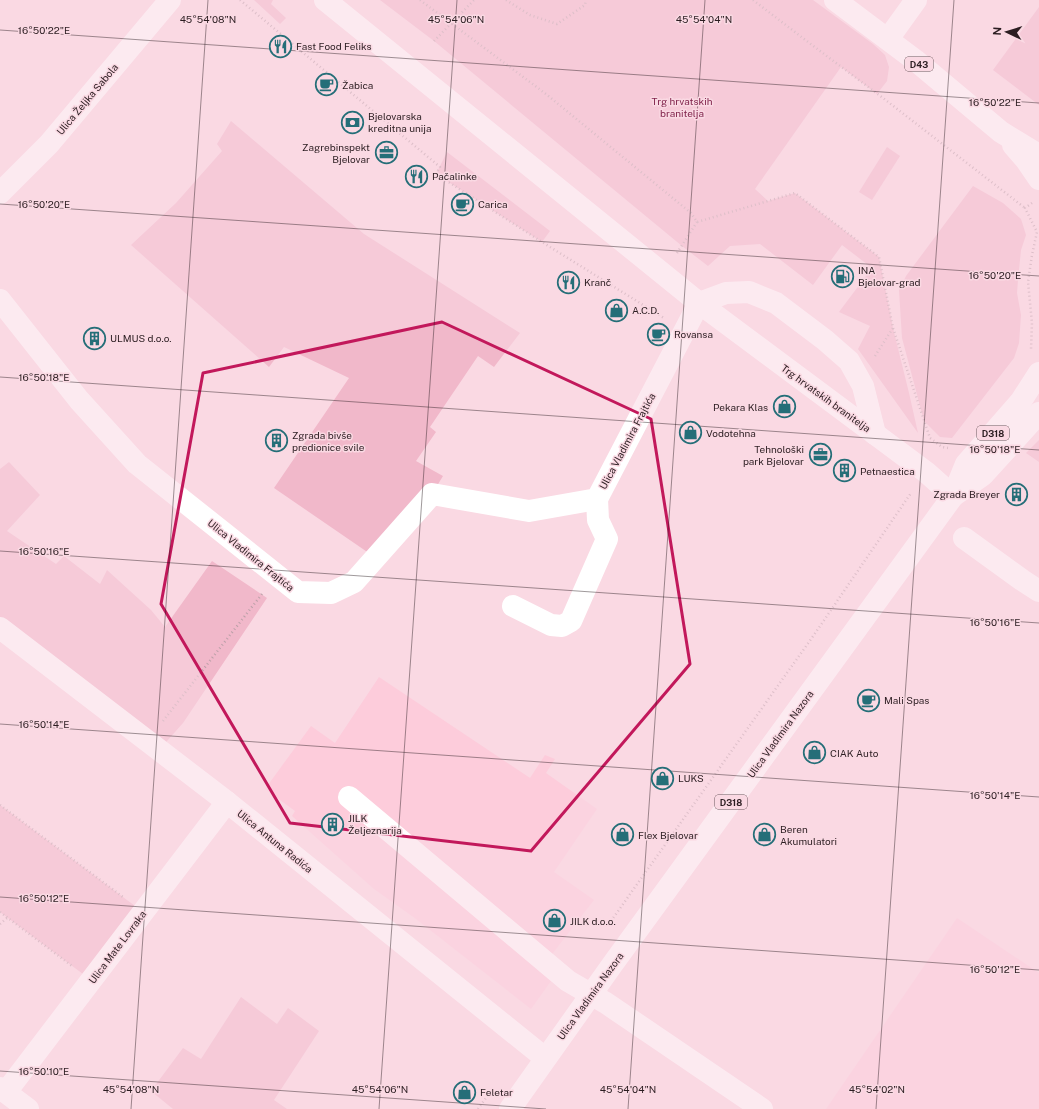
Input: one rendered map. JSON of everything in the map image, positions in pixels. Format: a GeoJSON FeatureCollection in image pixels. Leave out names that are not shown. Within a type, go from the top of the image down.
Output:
{"type":"FeatureCollection","features":[{"type":"Feature","properties":{"kind":"street","name":"Ulica Željka Sabola"},"geometry":{"type":"LineString","coordinates":[[0,193],[49,144],[170,0]]}},
{"type":"Feature","properties":{"kind":"street","name":"Trg hrvatskih branitelja"},"geometry":{"type":"LineString","coordinates":[[325,0],[662,274],[926,472],[953,496]]}},
{"type":"Feature","properties":{"kind":"street","name":"D43"},"geometry":{"type":"LineString","coordinates":[[835,0],[888,39],[1001,132],[1039,155]]}},
{"type":"Feature","properties":{"kind":"street"},"geometry":{"type":"LineString","coordinates":[[888,39],[916,0]]}},
{"type":"Feature","properties":{"kind":"street","name":"D43"},"geometry":{"type":"LineString","coordinates":[[1001,132],[1026,160],[1039,179]]}},
{"type":"Feature","properties":{"kind":"street"},"geometry":{"type":"LineString","coordinates":[[699,303],[726,292],[749,292],[776,303],[825,340],[848,361],[863,386],[875,434]]}},
{"type":"Feature","properties":{"kind":"street","name":"Ulica Vladimira Frajtića"},"geometry":{"type":"LineString","coordinates":[[0,300],[79,400],[137,464],[298,592],[331,593],[354,582],[432,494],[529,511],[596,499],[699,303]]}},
{"type":"Feature","properties":{"kind":"street","name":"D318"},"geometry":{"type":"LineString","coordinates":[[953,496],[966,464],[1020,401],[1037,363]]}},
{"type":"Feature","properties":{"kind":"street","name":"D318"},"geometry":{"type":"LineString","coordinates":[[953,496],[983,475],[1039,412]]}},
{"type":"Feature","properties":{"kind":"street","name":"Ulica Vladimira Nazora"},"geometry":{"type":"LineString","coordinates":[[510,1109],[545,1058],[953,496]]}},
{"type":"Feature","properties":{"kind":"street"},"geometry":{"type":"LineString","coordinates":[[513,606],[551,625],[562,626],[571,621],[607,539],[598,520],[596,499]]}},
{"type":"Feature","properties":{"kind":"street"},"geometry":{"type":"LineString","coordinates":[[964,538],[1039,591]]}},
{"type":"Feature","properties":{"kind":"street","name":"Ulica Antuna Radića"},"geometry":{"type":"LineString","coordinates":[[0,628],[227,802],[545,1058]]}},
{"type":"Feature","properties":{"kind":"street"},"geometry":{"type":"LineString","coordinates":[[348,797],[568,981],[592,994],[762,1109]]}},
{"type":"Feature","properties":{"kind":"street","name":"Ulica Mate Lovraka"},"geometry":{"type":"LineString","coordinates":[[3,1090],[91,980],[227,802]]}},
{"type":"Feature","properties":{"kind":"street"},"geometry":{"type":"LineString","coordinates":[[3,1090],[28,1109]]}},
{"type":"Feature","properties":{"kind":"path"},"geometry":{"type":"LineString","coordinates":[[240,0],[440,167],[436,174],[685,331]]}},
{"type":"Feature","properties":{"kind":"path"},"geometry":{"type":"LineString","coordinates":[[420,0],[546,94],[691,213],[697,222]]}},
{"type":"Feature","properties":{"kind":"path"},"geometry":{"type":"LineString","coordinates":[[434,41],[474,0]]}},
{"type":"Feature","properties":{"kind":"path"},"geometry":{"type":"LineString","coordinates":[[506,0],[530,15],[557,24],[584,5],[586,0]]}},
{"type":"Feature","properties":{"kind":"path"},"geometry":{"type":"LineString","coordinates":[[753,0],[1025,208],[1037,232],[1028,282],[1032,323],[1031,349],[1037,363]]}},
{"type":"Feature","properties":{"kind":"path"},"geometry":{"type":"LineString","coordinates":[[610,922],[816,632],[926,472],[948,448],[942,447],[930,438],[893,328],[880,257],[795,193],[697,222],[662,274]]}},
{"type":"Feature","properties":{"kind":"path"},"geometry":{"type":"LineString","coordinates":[[1025,208],[1034,201]]}},
{"type":"Feature","properties":{"kind":"path"},"geometry":{"type":"LineString","coordinates":[[859,378],[866,371],[893,328]]}},
{"type":"Feature","properties":{"kind":"path"},"geometry":{"type":"LineString","coordinates":[[1027,355],[1031,349]]}},
{"type":"Feature","properties":{"kind":"path"},"geometry":{"type":"LineString","coordinates":[[147,741],[277,575]]}},
{"type":"Feature","properties":{"kind":"path"},"geometry":{"type":"LineString","coordinates":[[0,805],[143,912]]}},
{"type":"Feature","properties":{"kind":"path"},"geometry":{"type":"LineString","coordinates":[[0,912],[91,980]]}},
{"type":"Feature","properties":{"kind":"path"},"geometry":{"type":"LineString","coordinates":[[0,924],[7,917]]}},
{"type":"Feature","properties":{"kind":"path"},"geometry":{"type":"LineString","coordinates":[[478,1109],[490,1091]]}},
{"type":"Feature","properties":{"kind":"highlighted area"},"geometry":{"type":"Polygon","coordinates":[[[442,322],[651,419],[690,664],[531,851],[290,823],[161,604],[203,373],[442,322]]]}},
{"type":"Feature","properties":{"kind":"shaded area"},"geometry":{"type":"Polygon","coordinates":[[[379,677],[530,778],[545,755],[555,759],[546,773],[597,809],[554,872],[594,900],[539,971],[551,981],[531,1009],[416,919],[374,889],[292,816],[295,811],[265,789],[311,726],[335,743],[379,677]]]}},
{"type":"Feature","properties":{"kind":"shaded area"},"geometry":{"type":"Polygon","coordinates":[[[957,918],[1039,973],[1039,1109],[826,1109],[957,918]]]}},
{"type":"Feature","properties":{"kind":"green space"},"geometry":{"type":"Polygon","coordinates":[[[254,0],[273,0],[271,4],[286,18],[280,24],[254,0]]]}},
{"type":"Feature","properties":{"kind":"green space","name":"Trg hrvatskih branitelja"},"geometry":{"type":"Polygon","coordinates":[[[380,0],[813,0],[873,44],[885,55],[889,67],[887,81],[877,94],[841,67],[755,189],[768,201],[795,193],[879,257],[893,328],[918,433],[858,349],[870,326],[839,312],[872,268],[842,245],[813,285],[760,244],[730,246],[708,266],[434,41],[380,0]]]}},
{"type":"Feature","properties":{"kind":"green space"},"geometry":{"type":"Polygon","coordinates":[[[1039,7],[1039,105],[993,70],[1039,7]]]}},
{"type":"Feature","properties":{"kind":"green space"},"geometry":{"type":"Polygon","coordinates":[[[231,121],[364,234],[520,333],[494,367],[478,356],[430,427],[436,432],[416,461],[443,476],[432,494],[376,558],[274,488],[349,378],[284,347],[269,367],[131,245],[176,203],[222,151],[217,144],[231,121]]]}},
{"type":"Feature","properties":{"kind":"green space"},"geometry":{"type":"Polygon","coordinates":[[[887,147],[900,156],[872,200],[859,192],[887,147]]]}},
{"type":"Feature","properties":{"kind":"green space"},"geometry":{"type":"Polygon","coordinates":[[[447,152],[550,231],[542,242],[436,174],[447,152]]]}},
{"type":"Feature","properties":{"kind":"green space"},"geometry":{"type":"Polygon","coordinates":[[[973,186],[1003,203],[1021,219],[1026,235],[1021,250],[1017,293],[1021,315],[1019,343],[1014,358],[952,438],[940,437],[924,421],[902,338],[899,290],[906,276],[973,186]]]}},
{"type":"Feature","properties":{"kind":"green space"},"geometry":{"type":"Polygon","coordinates":[[[1039,440],[1039,462],[1026,453],[1039,440]]]}},
{"type":"Feature","properties":{"kind":"green space"},"geometry":{"type":"Polygon","coordinates":[[[9,462],[40,495],[7,531],[56,564],[64,556],[100,584],[107,570],[151,610],[165,627],[212,561],[267,598],[183,723],[159,750],[0,628],[0,469],[9,462]]]}},
{"type":"Feature","properties":{"kind":"green space"},"geometry":{"type":"Polygon","coordinates":[[[0,805],[143,912],[91,980],[0,912],[0,805]]]}},
{"type":"Feature","properties":{"kind":"green space"},"geometry":{"type":"Polygon","coordinates":[[[241,997],[277,1024],[288,1008],[319,1031],[274,1100],[287,1109],[173,1109],[151,1091],[183,1048],[201,1059],[241,997]]]}},
{"type":"Feature","properties":{"kind":"place","name":"Fast Food Feliks"},"geometry":{"type":"Point","coordinates":[281,46]}},
{"type":"Feature","properties":{"kind":"place","name":"Žabica"},"geometry":{"type":"Point","coordinates":[326,85]}},
{"type":"Feature","properties":{"kind":"place","name":"Bjelovarska kreditna unija"},"geometry":{"type":"Point","coordinates":[352,122]}},
{"type":"Feature","properties":{"kind":"place","name":"Zagrebinspekt Bjelovar"},"geometry":{"type":"Point","coordinates":[386,153]}},
{"type":"Feature","properties":{"kind":"place","name":"Pačalinke"},"geometry":{"type":"Point","coordinates":[417,176]}},
{"type":"Feature","properties":{"kind":"place","name":"Carica"},"geometry":{"type":"Point","coordinates":[462,204]}},
{"type":"Feature","properties":{"kind":"place","name":"INA Bjelovar-grad"},"geometry":{"type":"Point","coordinates":[842,276]}},
{"type":"Feature","properties":{"kind":"place","name":"Kranč"},"geometry":{"type":"Point","coordinates":[569,282]}},
{"type":"Feature","properties":{"kind":"place","name":"A.C.D."},"geometry":{"type":"Point","coordinates":[616,310]}},
{"type":"Feature","properties":{"kind":"place","name":"Rovansa"},"geometry":{"type":"Point","coordinates":[658,334]}},
{"type":"Feature","properties":{"kind":"place","name":"ULMUS d.o.o."},"geometry":{"type":"Point","coordinates":[94,338]}},
{"type":"Feature","properties":{"kind":"place","name":"Pekara Klas"},"geometry":{"type":"Point","coordinates":[784,407]}},
{"type":"Feature","properties":{"kind":"place","name":"Vodotehna"},"geometry":{"type":"Point","coordinates":[691,433]}},
{"type":"Feature","properties":{"kind":"place","name":"Zgrada bivše predionice svile"},"geometry":{"type":"Point","coordinates":[276,441]}},
{"type":"Feature","properties":{"kind":"place","name":"Tehnološki park Bjelovar"},"geometry":{"type":"Point","coordinates":[820,455]}},
{"type":"Feature","properties":{"kind":"place","name":"Petnaestica"},"geometry":{"type":"Point","coordinates":[844,471]}},
{"type":"Feature","properties":{"kind":"place","name":"Zgrada Breyer"},"geometry":{"type":"Point","coordinates":[1016,494]}},
{"type":"Feature","properties":{"kind":"place","name":"Mali Spas"},"geometry":{"type":"Point","coordinates":[868,700]}},
{"type":"Feature","properties":{"kind":"place","name":"CIAK Auto"},"geometry":{"type":"Point","coordinates":[814,753]}},
{"type":"Feature","properties":{"kind":"place","name":"LUKS"},"geometry":{"type":"Point","coordinates":[662,778]}},
{"type":"Feature","properties":{"kind":"place","name":"JILK Željeznarija"},"geometry":{"type":"Point","coordinates":[332,824]}},
{"type":"Feature","properties":{"kind":"place","name":"Flex Bjelovar"},"geometry":{"type":"Point","coordinates":[623,835]}},
{"type":"Feature","properties":{"kind":"place","name":"Beren Akumulatori"},"geometry":{"type":"Point","coordinates":[764,835]}},
{"type":"Feature","properties":{"kind":"place","name":"JILK d.o.o."},"geometry":{"type":"Point","coordinates":[554,921]}},
{"type":"Feature","properties":{"kind":"place","name":"Feletar"},"geometry":{"type":"Point","coordinates":[464,1092]}}]}
